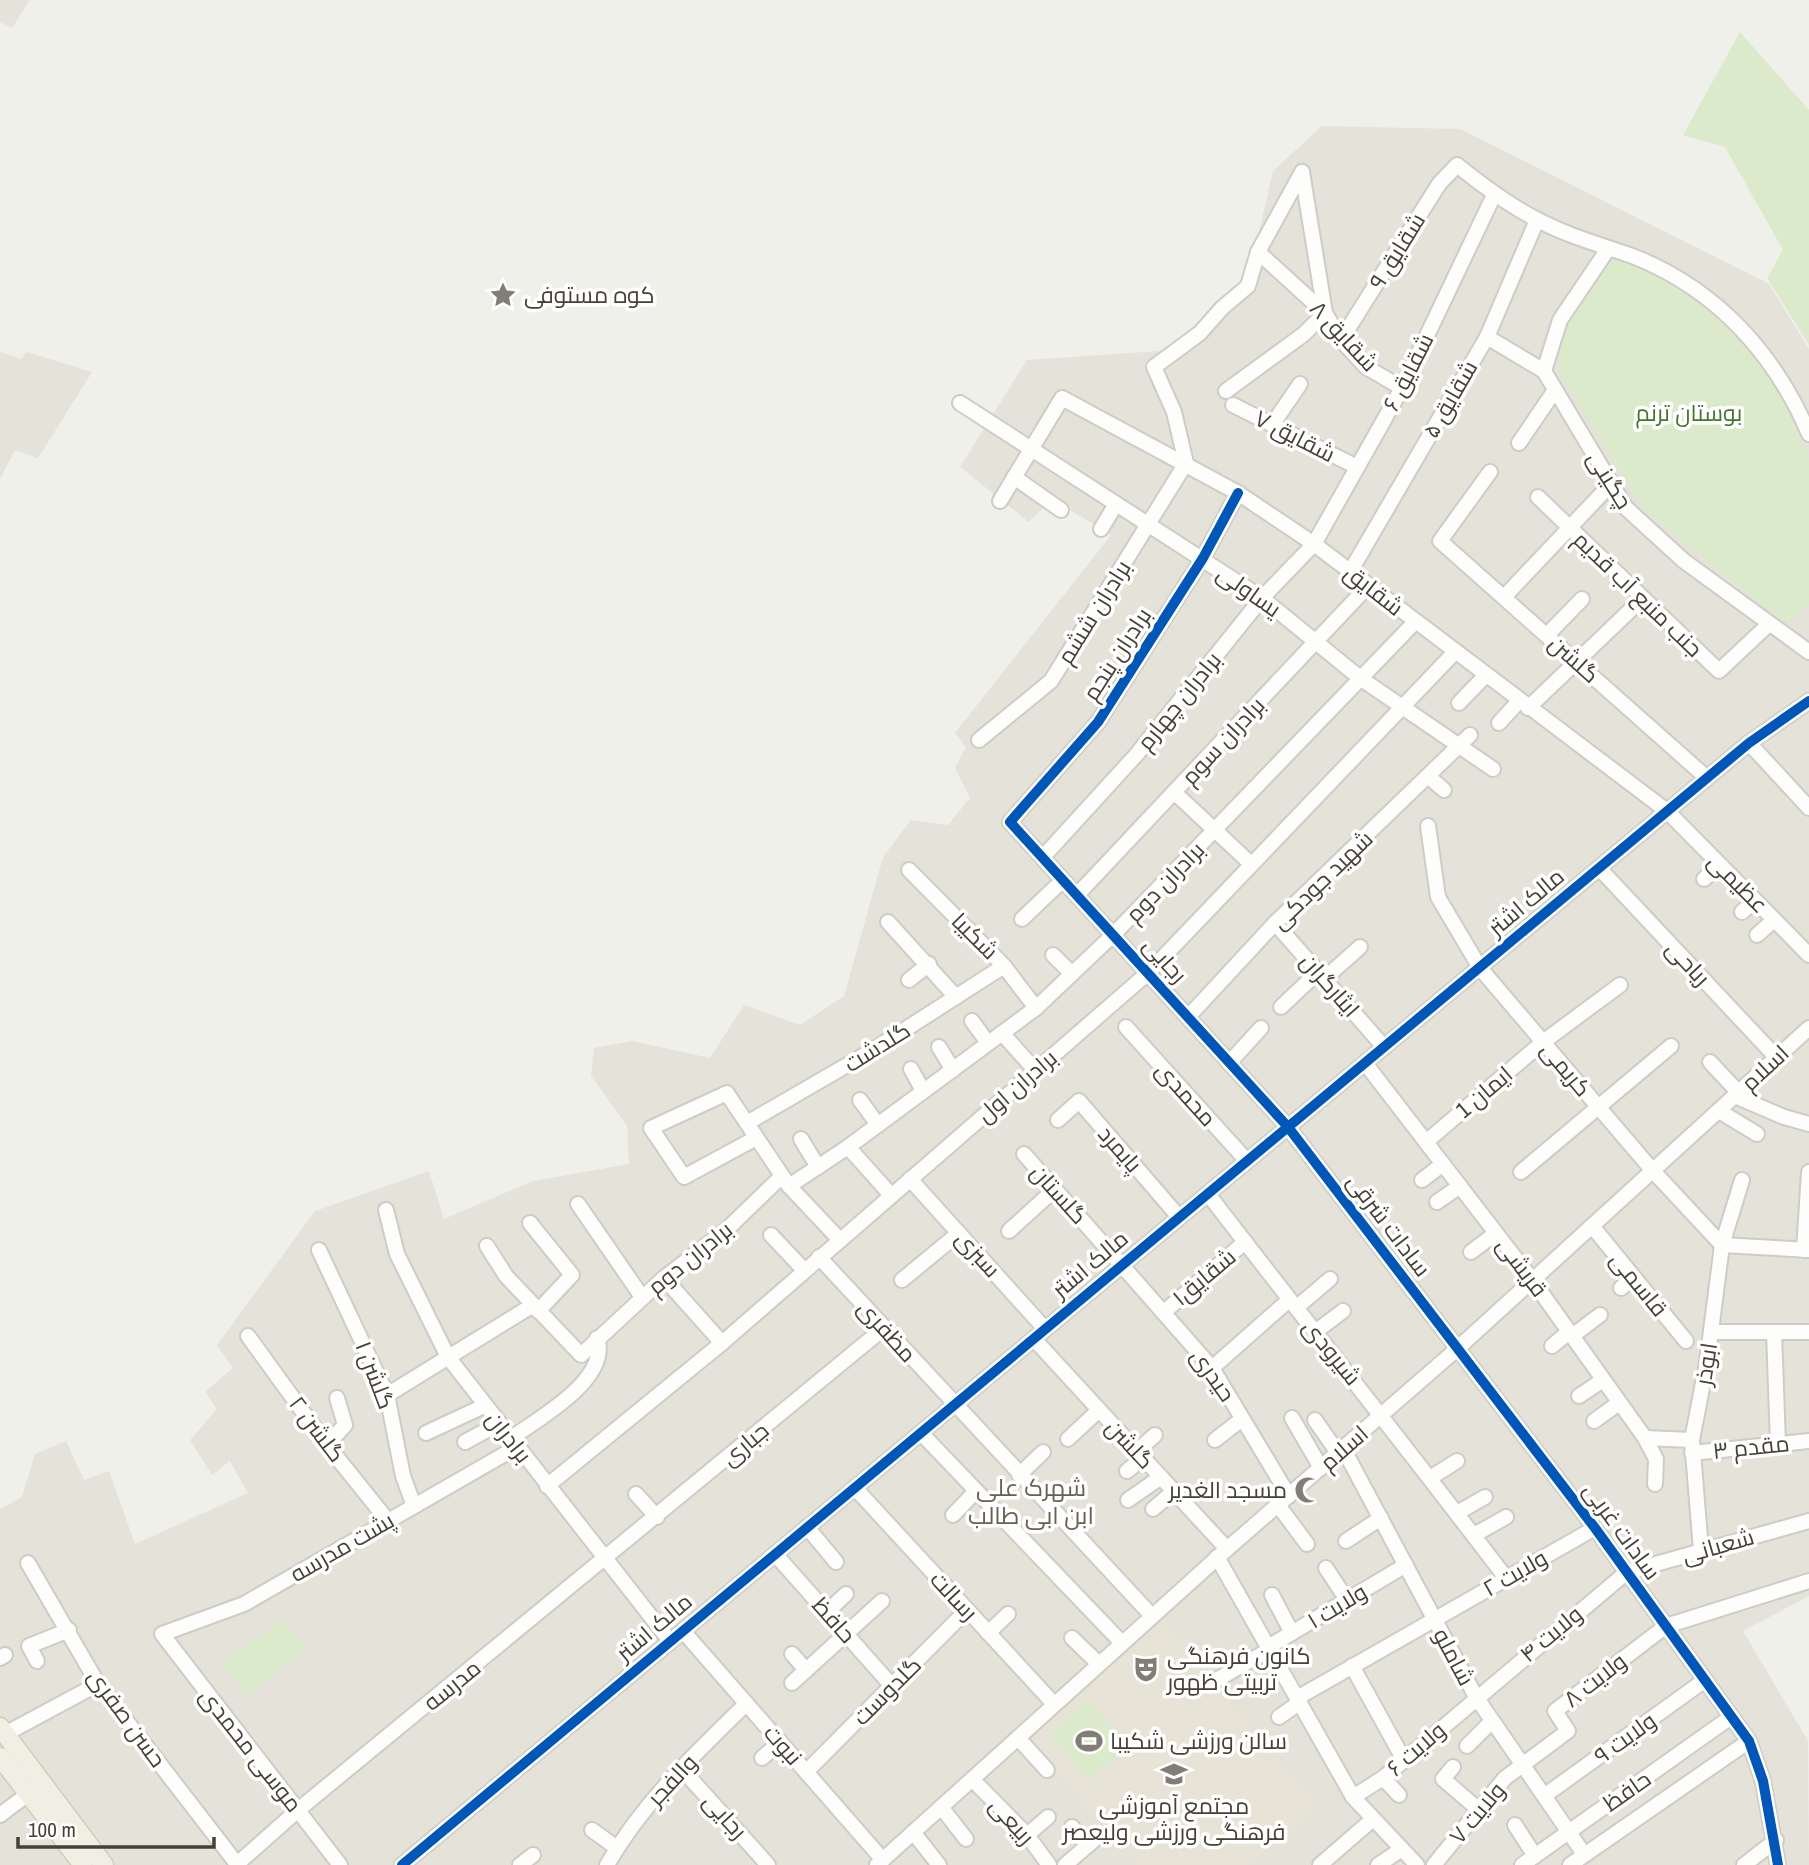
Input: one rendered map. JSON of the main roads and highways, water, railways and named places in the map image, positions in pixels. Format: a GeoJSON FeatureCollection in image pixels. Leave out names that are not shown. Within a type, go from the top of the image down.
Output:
{"type":"FeatureCollection","features":[{"type":"Feature","properties":{"kind":"main road"},"geometry":{"type":"LineString","coordinates":[[3,1730],[104,1865]]}},
{"type":"Feature","properties":{"kind":"main road"},"geometry":{"type":"LineString","coordinates":[[0,1756],[83,1865]]}},
{"type":"Feature","properties":{"kind":"place","name":"کوه مستوفی"},"geometry":{"type":"Point","coordinates":[503,295]}},
{"type":"Feature","properties":{"kind":"place","name":"مسجد الغدیر"},"geometry":{"type":"Point","coordinates":[1308,1490]}},
{"type":"Feature","properties":{"kind":"place","name":"کانون فرهنگی تربیتی ظهور"},"geometry":{"type":"Point","coordinates":[1146,1669]}},
{"type":"Feature","properties":{"kind":"place","name":"سالن ورزشی شکیبا"},"geometry":{"type":"Point","coordinates":[1089,1741]}},
{"type":"Feature","properties":{"kind":"place","name":"مجتمع آموزشی فرهنگی ورزشی ولیعصر"},"geometry":{"type":"Point","coordinates":[1174,1774]}},
{"type":"Feature","properties":{"kind":"district","name":"شهرک علی ابن ابی طالب"},"geometry":{"type":"Point","coordinates":[1031,1502]}},
{"type":"Feature","properties":{"kind":"park label","name":"بوستان ترنم"},"geometry":{"type":"Point","coordinates":[1689,413]}}]}
